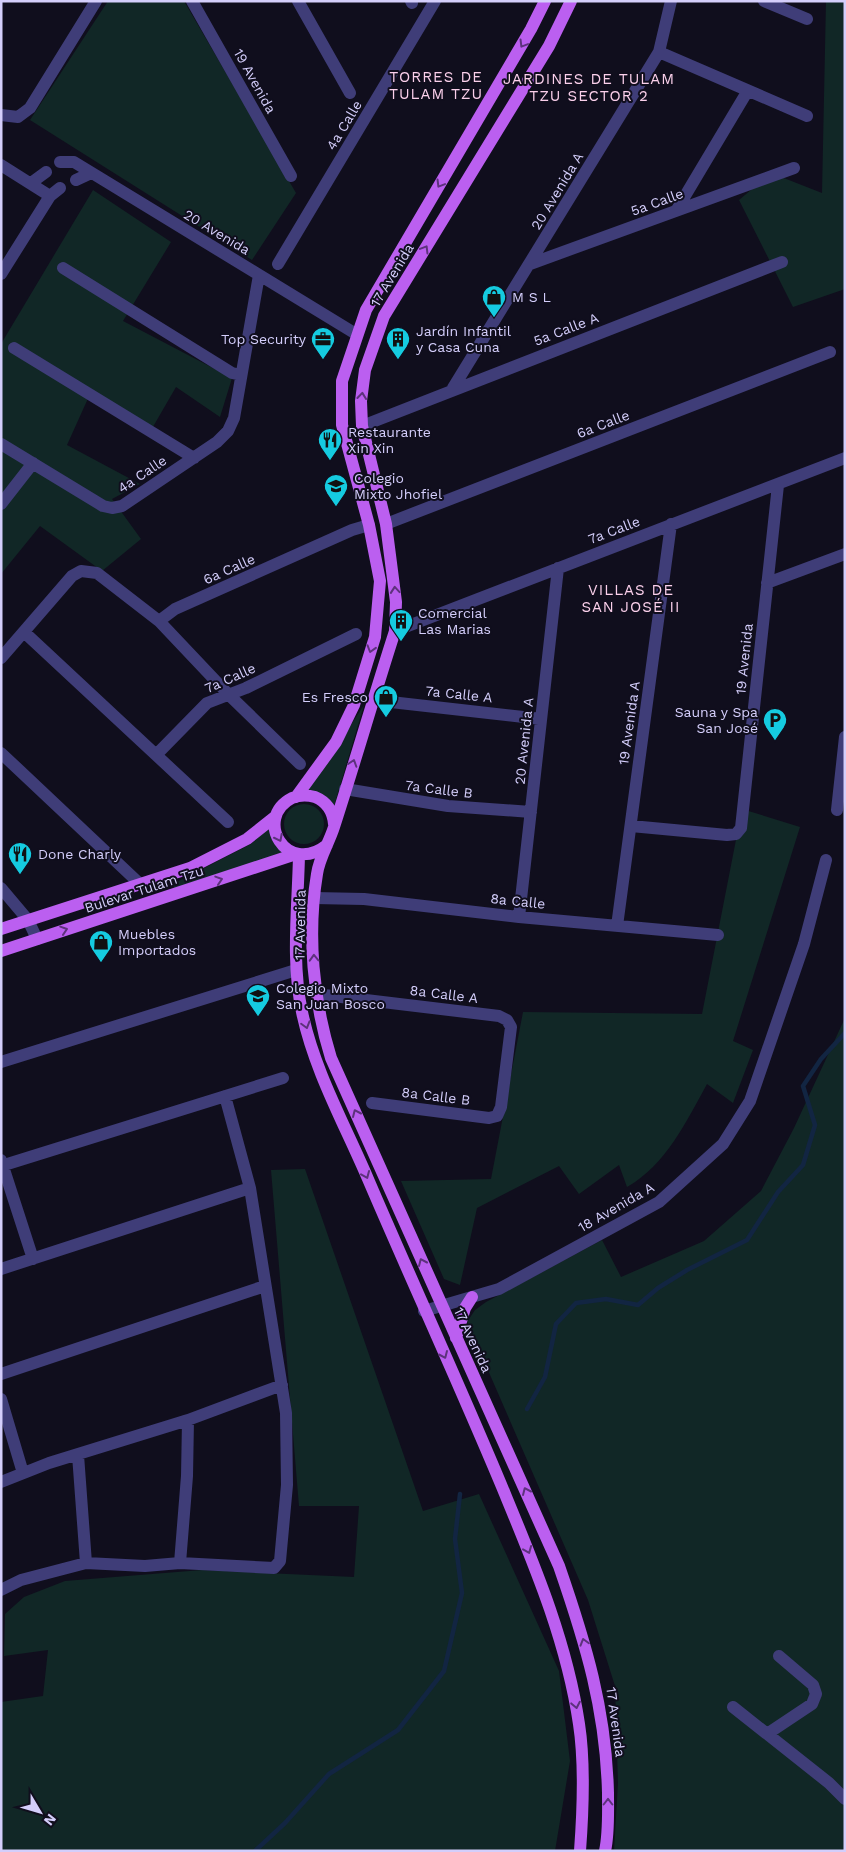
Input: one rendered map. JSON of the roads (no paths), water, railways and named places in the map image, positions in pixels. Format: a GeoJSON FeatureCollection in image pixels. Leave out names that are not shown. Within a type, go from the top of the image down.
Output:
{"type":"FeatureCollection","features":[{"type":"Feature","properties":{"kind":"main road","name":"17 Avenida"},"geometry":{"type":"LineString","coordinates":[[296,797],[336,742],[354,705],[375,637],[380,581],[368,525],[342,425],[342,381],[356,334],[366,310],[532,29],[545,1]]}},
{"type":"Feature","properties":{"kind":"main road","name":"17 Avenida"},"geometry":{"type":"LineString","coordinates":[[334,827],[395,631],[396,602],[386,524],[362,426],[361,401],[365,370],[384,316],[549,46],[571,1]]}},
{"type":"Feature","properties":{"kind":"main road"},"geometry":{"type":"LineString","coordinates":[[296,797],[315,797],[330,809],[334,827],[327,845],[309,855],[297,854],[280,843],[276,834],[276,816],[281,807],[296,797]]}},
{"type":"Feature","properties":{"kind":"main road","name":"Bulevar Tulam Tzu"},"geometry":{"type":"LineString","coordinates":[[1,929],[198,864],[247,839],[276,816]]}},
{"type":"Feature","properties":{"kind":"main road","name":"17 Avenida"},"geometry":{"type":"LineString","coordinates":[[327,845],[317,871],[314,898],[313,957],[316,994],[322,1029],[331,1058],[558,1566],[581,1628],[596,1686],[604,1734],[608,1805],[605,1851]]}},
{"type":"Feature","properties":{"kind":"main road","name":"17 Avenida"},"geometry":{"type":"LineString","coordinates":[[297,854],[296,970],[302,1013],[319,1064],[540,1578],[558,1633],[580,1727],[582,1810],[580,1851]]}},
{"type":"Feature","properties":{"kind":"main road","name":"Bulevar Tulam Tzu"},"geometry":{"type":"LineString","coordinates":[[1,951],[297,854]]}},
{"type":"Feature","properties":{"kind":"main road"},"geometry":{"type":"LineString","coordinates":[[456,1338],[465,1308],[472,1297]]}},
{"type":"Feature","properties":{"kind":"street"},"geometry":{"type":"LineString","coordinates":[[1,115],[18,117],[30,108],[96,1]]}},
{"type":"Feature","properties":{"kind":"street","name":"19 Avenida"},"geometry":{"type":"LineString","coordinates":[[192,1],[291,176]]}},
{"type":"Feature","properties":{"kind":"street"},"geometry":{"type":"LineString","coordinates":[[298,1],[350,93]]}},
{"type":"Feature","properties":{"kind":"street","name":"4a Calle"},"geometry":{"type":"LineString","coordinates":[[278,264],[435,1]]}},
{"type":"Feature","properties":{"kind":"street","name":"20 Avenida A"},"geometry":{"type":"LineString","coordinates":[[453,388],[659,52],[671,1]]}},
{"type":"Feature","properties":{"kind":"street"},"geometry":{"type":"LineString","coordinates":[[764,1],[807,19]]}},
{"type":"Feature","properties":{"kind":"street"},"geometry":{"type":"LineString","coordinates":[[659,52],[747,92],[806,116]]}},
{"type":"Feature","properties":{"kind":"street"},"geometry":{"type":"LineString","coordinates":[[676,211],[747,92]]}},
{"type":"Feature","properties":{"kind":"street","name":"20 Avenida"},"geometry":{"type":"LineString","coordinates":[[60,162],[71,161],[91,172],[356,334]]}},
{"type":"Feature","properties":{"kind":"street"},"geometry":{"type":"LineString","coordinates":[[1,165],[30,183],[55,192],[1,274]]}},
{"type":"Feature","properties":{"kind":"street","name":"5a Calle"},"geometry":{"type":"LineString","coordinates":[[530,264],[794,168]]}},
{"type":"Feature","properties":{"kind":"street"},"geometry":{"type":"LineString","coordinates":[[30,183],[46,172]]}},
{"type":"Feature","properties":{"kind":"street"},"geometry":{"type":"LineString","coordinates":[[76,180],[91,172]]}},
{"type":"Feature","properties":{"kind":"street","name":"5a Calle A"},"geometry":{"type":"LineString","coordinates":[[362,426],[453,388],[782,262]]}},
{"type":"Feature","properties":{"kind":"street"},"geometry":{"type":"LineString","coordinates":[[63,268],[232,373],[241,375]]}},
{"type":"Feature","properties":{"kind":"street","name":"4a Calle"},"geometry":{"type":"LineString","coordinates":[[33,463],[102,506],[112,508],[122,506],[217,442],[228,431],[234,418],[259,275]]}},
{"type":"Feature","properties":{"kind":"street"},"geometry":{"type":"LineString","coordinates":[[14,348],[194,458]]}},
{"type":"Feature","properties":{"kind":"street","name":"6a Calle"},"geometry":{"type":"LineString","coordinates":[[386,524],[830,352]]}},
{"type":"Feature","properties":{"kind":"street"},"geometry":{"type":"LineString","coordinates":[[1,444],[33,463],[1,504]]}},
{"type":"Feature","properties":{"kind":"street","name":"7a Calle"},"geometry":{"type":"LineString","coordinates":[[395,631],[845,458]]}},
{"type":"Feature","properties":{"kind":"street","name":"19 Avenida"},"geometry":{"type":"LineString","coordinates":[[631,826],[736,834],[741,828],[778,484]]}},
{"type":"Feature","properties":{"kind":"street","name":"19 Avenida A"},"geometry":{"type":"LineString","coordinates":[[617,926],[671,524]]}},
{"type":"Feature","properties":{"kind":"street","name":"6a Calle"},"geometry":{"type":"LineString","coordinates":[[160,621],[176,609],[352,530],[368,525]]}},
{"type":"Feature","properties":{"kind":"street"},"geometry":{"type":"LineString","coordinates":[[767,583],[845,554]]}},
{"type":"Feature","properties":{"kind":"street","name":"20 Avenida A"},"geometry":{"type":"LineString","coordinates":[[519,917],[558,568]]}},
{"type":"Feature","properties":{"kind":"street"},"geometry":{"type":"LineString","coordinates":[[1,658],[72,576],[87,571],[101,576],[160,621],[228,695],[300,764]]}},
{"type":"Feature","properties":{"kind":"street"},"geometry":{"type":"LineString","coordinates":[[24,632],[228,822]]}},
{"type":"Feature","properties":{"kind":"street","name":"7a Calle"},"geometry":{"type":"LineString","coordinates":[[156,755],[208,703],[356,634]]}},
{"type":"Feature","properties":{"kind":"street","name":"7a Calle A"},"geometry":{"type":"LineString","coordinates":[[373,700],[541,718]]}},
{"type":"Feature","properties":{"kind":"street"},"geometry":{"type":"LineString","coordinates":[[837,810],[845,737]]}},
{"type":"Feature","properties":{"kind":"street"},"geometry":{"type":"LineString","coordinates":[[1,753],[140,884]]}},
{"type":"Feature","properties":{"kind":"street","name":"7a Calle B"},"geometry":{"type":"LineString","coordinates":[[345,790],[448,806],[531,812]]}},
{"type":"Feature","properties":{"kind":"street","name":"18 Avenida A"},"geometry":{"type":"LineString","coordinates":[[424,1311],[500,1289],[660,1202],[723,1144],[750,1101],[804,944],[826,860]]}},
{"type":"Feature","properties":{"kind":"street"},"geometry":{"type":"LineString","coordinates":[[1,888],[28,920],[37,939]]}},
{"type":"Feature","properties":{"kind":"street","name":"8a Calle"},"geometry":{"type":"LineString","coordinates":[[314,898],[364,899],[519,917],[718,935]]}},
{"type":"Feature","properties":{"kind":"street"},"geometry":{"type":"LineString","coordinates":[[1,1062],[296,970]]}},
{"type":"Feature","properties":{"kind":"street","name":"8a Calle A"},"geometry":{"type":"LineString","coordinates":[[316,994],[499,1016],[507,1020],[511,1027],[502,1106],[496,1116]]}},
{"type":"Feature","properties":{"kind":"street"},"geometry":{"type":"LineString","coordinates":[[33,1259],[2,1164],[283,1078]]}},
{"type":"Feature","properties":{"kind":"street"},"geometry":{"type":"LineString","coordinates":[[1,1590],[21,1580],[86,1563],[145,1566],[180,1563],[274,1568],[278,1566],[282,1556],[287,1485],[286,1413],[250,1188],[225,1096]]}},
{"type":"Feature","properties":{"kind":"street","name":"8a Calle B"},"geometry":{"type":"LineString","coordinates":[[372,1102],[488,1118],[496,1116]]}},
{"type":"Feature","properties":{"kind":"street"},"geometry":{"type":"LineString","coordinates":[[1,1269],[250,1188]]}},
{"type":"Feature","properties":{"kind":"street"},"geometry":{"type":"LineString","coordinates":[[1,1374],[265,1286]]}},
{"type":"Feature","properties":{"kind":"street"},"geometry":{"type":"LineString","coordinates":[[1,1482],[23,1473],[188,1420],[282,1385]]}},
{"type":"Feature","properties":{"kind":"street"},"geometry":{"type":"LineString","coordinates":[[1,1399],[23,1473]]}},
{"type":"Feature","properties":{"kind":"street"},"geometry":{"type":"LineString","coordinates":[[180,1563],[187,1476],[188,1420]]}},
{"type":"Feature","properties":{"kind":"street"},"geometry":{"type":"LineString","coordinates":[[78,1455],[86,1563]]}},
{"type":"Feature","properties":{"kind":"street"},"geometry":{"type":"LineString","coordinates":[[767,1734],[812,1704],[816,1694],[813,1685],[779,1656]]}},
{"type":"Feature","properties":{"kind":"street"},"geometry":{"type":"LineString","coordinates":[[733,1707],[829,1783],[845,1799]]}},
{"type":"Feature","properties":{"kind":"waterway"},"geometry":{"type":"LineString","coordinates":[[527,1409],[545,1377],[556,1324],[576,1303],[606,1299],[638,1305],[658,1288],[687,1270],[747,1240],[778,1192],[803,1165],[815,1125],[803,1086],[821,1059],[845,1033]]}},
{"type":"Feature","properties":{"kind":"waterway"},"geometry":{"type":"LineString","coordinates":[[255,1851],[285,1823],[329,1774],[398,1730],[444,1671],[462,1593],[455,1539],[460,1494]]}},
{"type":"Feature","properties":{"kind":"place","name":"M S L"},"geometry":{"type":"Point","coordinates":[494,318]}},
{"type":"Feature","properties":{"kind":"place","name":"Top Security"},"geometry":{"type":"Point","coordinates":[323,360]}},
{"type":"Feature","properties":{"kind":"place","name":"Jardín Infantil y Casa Cuna"},"geometry":{"type":"Point","coordinates":[398,360]}},
{"type":"Feature","properties":{"kind":"place","name":"Restaurante Xin Xin"},"geometry":{"type":"Point","coordinates":[330,461]}},
{"type":"Feature","properties":{"kind":"place","name":"Colegio Mixto Jhofiel"},"geometry":{"type":"Point","coordinates":[336,507]}},
{"type":"Feature","properties":{"kind":"place","name":"Comercial Las Marias"},"geometry":{"type":"Point","coordinates":[401,642]}},
{"type":"Feature","properties":{"kind":"place","name":"Es Fresco"},"geometry":{"type":"Point","coordinates":[386,718]}},
{"type":"Feature","properties":{"kind":"place","name":"Sauna y Spa San José"},"geometry":{"type":"Point","coordinates":[775,741]}},
{"type":"Feature","properties":{"kind":"place","name":"Done Charly"},"geometry":{"type":"Point","coordinates":[20,875]}},
{"type":"Feature","properties":{"kind":"place","name":"Muebles Importados"},"geometry":{"type":"Point","coordinates":[101,963]}},
{"type":"Feature","properties":{"kind":"place","name":"Colegio Mixto San Juan Bosco"},"geometry":{"type":"Point","coordinates":[258,1017]}},
{"type":"Feature","properties":{"kind":"district","name":"TORRES DE TULAM TZU"},"geometry":{"type":"Point","coordinates":[436,86]}},
{"type":"Feature","properties":{"kind":"district","name":"JARDINES DE TULAM TZU SECTOR 2"},"geometry":{"type":"Point","coordinates":[589,88]}},
{"type":"Feature","properties":{"kind":"district","name":"VILLAS DE SAN JOSÉ II"},"geometry":{"type":"Point","coordinates":[631,598]}}]}
